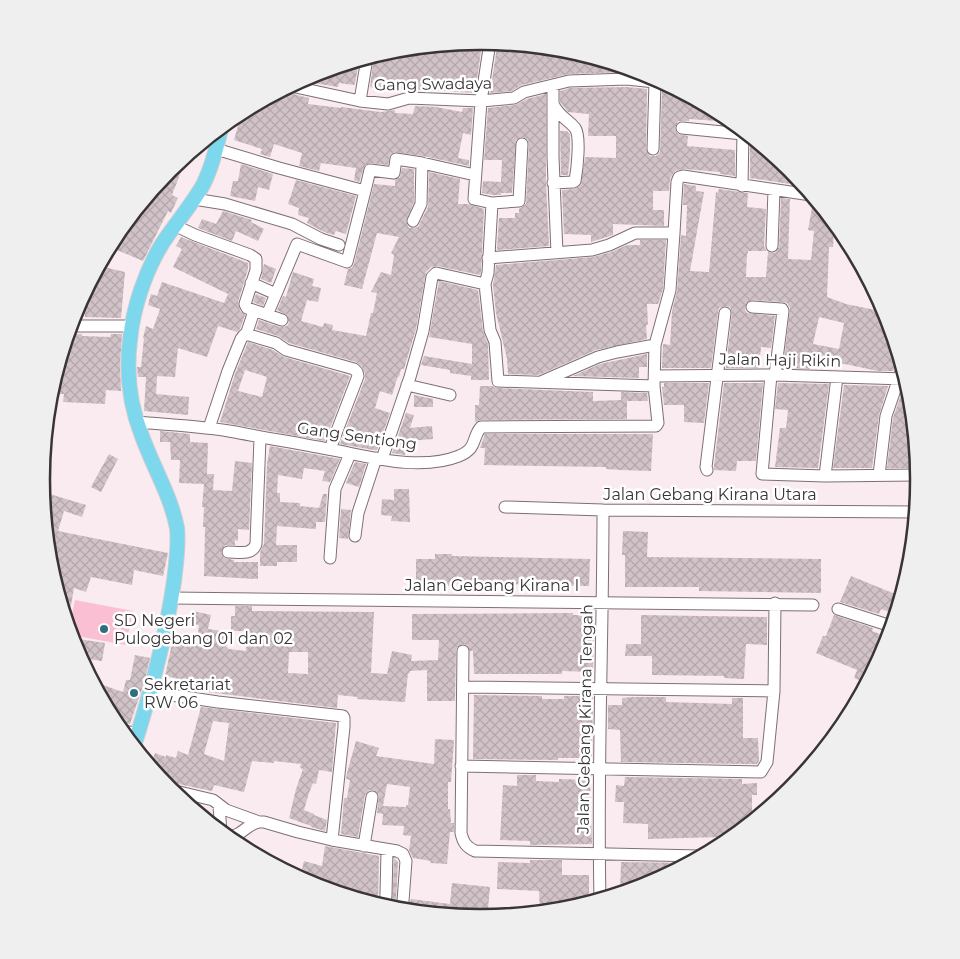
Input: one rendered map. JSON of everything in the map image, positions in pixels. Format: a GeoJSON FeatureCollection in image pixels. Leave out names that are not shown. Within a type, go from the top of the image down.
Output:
{"type":"FeatureCollection","features":[{"type":"Feature","properties":{"kind":"main road"},"geometry":{"type":"LineString","coordinates":[[137,738],[151,692],[171,598],[178,545],[177,528],[137,422],[130,390],[128,360],[131,326],[145,277],[162,245],[203,184],[218,140]]}},
{"type":"Feature","properties":{"kind":"street"},"geometry":{"type":"LineString","coordinates":[[489,50],[481,100],[474,199],[492,203],[520,201],[522,144]]}},
{"type":"Feature","properties":{"kind":"street"},"geometry":{"type":"LineString","coordinates":[[360,101],[366,66]]}},
{"type":"Feature","properties":{"kind":"street","name":"Gang Swadaya"},"geometry":{"type":"LineString","coordinates":[[303,89],[360,101],[388,104],[409,98],[481,100],[514,98],[524,92],[553,86],[561,82],[636,80]]}},
{"type":"Feature","properties":{"kind":"street"},"geometry":{"type":"LineString","coordinates":[[553,86],[557,253]]}},
{"type":"Feature","properties":{"kind":"street"},"geometry":{"type":"LineString","coordinates":[[653,148],[658,89]]}},
{"type":"Feature","properties":{"kind":"street"},"geometry":{"type":"LineString","coordinates":[[553,104],[561,117],[576,129],[578,139],[575,181],[554,183]]}},
{"type":"Feature","properties":{"kind":"street"},"geometry":{"type":"LineString","coordinates":[[682,128],[732,132]]}},
{"type":"Feature","properties":{"kind":"street"},"geometry":{"type":"LineString","coordinates":[[743,141],[742,186],[801,194]]}},
{"type":"Feature","properties":{"kind":"street"},"geometry":{"type":"LineString","coordinates":[[216,148],[304,175],[365,191]]}},
{"type":"Feature","properties":{"kind":"street"},"geometry":{"type":"LineString","coordinates":[[267,314],[297,244],[347,262],[370,170],[394,173],[396,160],[422,163],[475,175]]}},
{"type":"Feature","properties":{"kind":"street"},"geometry":{"type":"LineString","coordinates":[[413,221],[421,204],[422,163]]}},
{"type":"Feature","properties":{"kind":"street","name":"Gang Sentiong"},"geometry":{"type":"LineString","coordinates":[[137,422],[209,428],[379,459],[429,463],[459,455],[473,446],[481,427],[656,426],[658,423],[654,381],[655,345],[670,290],[677,182],[679,177],[683,176],[742,186]]}},
{"type":"Feature","properties":{"kind":"street"},"geometry":{"type":"LineString","coordinates":[[772,246],[774,190]]}},
{"type":"Feature","properties":{"kind":"street"},"geometry":{"type":"LineString","coordinates":[[194,198],[225,204],[292,224],[321,239],[339,245]]}},
{"type":"Feature","properties":{"kind":"street"},"geometry":{"type":"LineString","coordinates":[[355,536],[358,513],[407,385],[423,331],[429,286],[436,273],[485,284],[488,273],[492,203]]}},
{"type":"Feature","properties":{"kind":"street"},"geometry":{"type":"LineString","coordinates":[[176,226],[256,259],[256,270],[245,304],[247,308],[282,320]]}},
{"type":"Feature","properties":{"kind":"street"},"geometry":{"type":"LineString","coordinates":[[488,258],[592,250],[609,245],[635,233],[674,233]]}},
{"type":"Feature","properties":{"kind":"street"},"geometry":{"type":"LineString","coordinates":[[252,283],[276,294]]}},
{"type":"Feature","properties":{"kind":"street","name":"Jalan Haji Rikin"},"geometry":{"type":"LineString","coordinates":[[485,284],[490,330],[495,342],[498,381],[654,381],[718,375],[837,377],[897,375]]}},
{"type":"Feature","properties":{"kind":"street"},"geometry":{"type":"LineString","coordinates":[[752,307],[782,309],[783,311],[773,375],[762,474],[826,476],[910,475]]}},
{"type":"Feature","properties":{"kind":"street"},"geometry":{"type":"LineString","coordinates":[[209,428],[228,371],[241,339],[246,335],[254,310]]}},
{"type":"Feature","properties":{"kind":"street"},"geometry":{"type":"LineString","coordinates":[[707,470],[725,313]]}},
{"type":"Feature","properties":{"kind":"street"},"geometry":{"type":"LineString","coordinates":[[79,326],[131,326]]}},
{"type":"Feature","properties":{"kind":"street"},"geometry":{"type":"LineString","coordinates":[[246,335],[276,343],[286,350],[354,369],[358,372],[330,449]]}},
{"type":"Feature","properties":{"kind":"street"},"geometry":{"type":"LineString","coordinates":[[542,382],[598,357],[655,345]]}},
{"type":"Feature","properties":{"kind":"street"},"geometry":{"type":"LineString","coordinates":[[826,476],[837,377]]}},
{"type":"Feature","properties":{"kind":"street"},"geometry":{"type":"LineString","coordinates":[[878,475],[886,416],[898,384]]}},
{"type":"Feature","properties":{"kind":"street"},"geometry":{"type":"LineString","coordinates":[[407,385],[450,395]]}},
{"type":"Feature","properties":{"kind":"street"},"geometry":{"type":"LineString","coordinates":[[228,552],[251,552],[256,544],[260,438]]}},
{"type":"Feature","properties":{"kind":"street"},"geometry":{"type":"LineString","coordinates":[[330,558],[335,489],[350,454]]}},
{"type":"Feature","properties":{"kind":"street","name":"Jalan Gebang Kirana Utara"},"geometry":{"type":"LineString","coordinates":[[505,507],[603,510],[909,512]]}},
{"type":"Feature","properties":{"kind":"street","name":"Jalan Gebang Kirana Tengah"},"geometry":{"type":"LineString","coordinates":[[600,891],[603,510]]}},
{"type":"Feature","properties":{"kind":"street","name":"Jalan Gebang Kirana I"},"geometry":{"type":"LineString","coordinates":[[171,598],[775,603],[813,605]]}},
{"type":"Feature","properties":{"kind":"street"},"geometry":{"type":"LineString","coordinates":[[461,766],[761,772],[767,762],[774,691],[775,603]]}},
{"type":"Feature","properties":{"kind":"street"},"geometry":{"type":"LineString","coordinates":[[838,609],[885,624]]}},
{"type":"Feature","properties":{"kind":"street"},"geometry":{"type":"LineString","coordinates":[[463,651],[461,833],[466,846],[475,852],[686,856]]}},
{"type":"Feature","properties":{"kind":"street"},"geometry":{"type":"LineString","coordinates":[[463,687],[774,691]]}},
{"type":"Feature","properties":{"kind":"street"},"geometry":{"type":"LineString","coordinates":[[151,692],[218,702],[342,716],[344,718],[344,727],[332,840]]}},
{"type":"Feature","properties":{"kind":"street"},"geometry":{"type":"LineString","coordinates":[[188,794],[213,800],[219,806],[259,822]]}},
{"type":"Feature","properties":{"kind":"street"},"geometry":{"type":"LineString","coordinates":[[364,846],[372,797]]}},
{"type":"Feature","properties":{"kind":"street"},"geometry":{"type":"LineString","coordinates":[[219,806],[221,821]]}},
{"type":"Feature","properties":{"kind":"street"},"geometry":{"type":"LineString","coordinates":[[238,835],[253,823],[264,822],[332,840],[401,853],[405,857],[403,901]]}},
{"type":"Feature","properties":{"kind":"street"},"geometry":{"type":"LineString","coordinates":[[386,898],[387,850]]}},
{"type":"Feature","properties":{"kind":"shaded area"},"geometry":{"type":"Polygon","coordinates":[[[75,600],[133,611],[126,645],[80,637],[72,614],[75,600]]]}},
{"type":"Feature","properties":{"kind":"building"},"geometry":{"type":"Polygon","coordinates":[[[481,50],[475,93],[392,88],[391,91],[370,87],[373,64],[424,54],[481,50]]]}},
{"type":"Feature","properties":{"kind":"building"},"geometry":{"type":"Polygon","coordinates":[[[496,51],[564,58],[616,72],[569,74],[522,85],[512,91],[490,93],[496,51]]]}},
{"type":"Feature","properties":{"kind":"building"},"geometry":{"type":"Polygon","coordinates":[[[358,68],[354,85],[339,83],[338,87],[315,83],[358,68]]]}},
{"type":"Feature","properties":{"kind":"building"},"geometry":{"type":"Polygon","coordinates":[[[627,87],[647,89],[646,149],[650,156],[656,156],[660,152],[662,91],[670,94],[717,121],[689,119],[689,121],[678,121],[675,128],[678,134],[688,136],[687,146],[735,150],[735,176],[720,174],[720,172],[684,169],[674,172],[670,179],[669,191],[653,191],[653,210],[664,210],[664,226],[613,224],[613,235],[591,242],[591,235],[564,234],[562,190],[574,189],[581,185],[585,157],[616,158],[616,136],[588,136],[589,114],[568,112],[560,102],[560,91],[570,88],[627,87]]]}},
{"type":"Feature","properties":{"kind":"building"},"geometry":{"type":"Polygon","coordinates":[[[291,94],[309,98],[308,104],[381,112],[395,110],[395,113],[413,114],[415,106],[436,107],[462,112],[463,108],[473,108],[471,135],[463,133],[458,158],[469,160],[469,166],[394,152],[390,155],[388,165],[370,163],[365,165],[359,182],[354,180],[356,168],[321,163],[319,171],[299,166],[302,153],[274,144],[270,157],[260,154],[262,149],[234,140],[239,124],[291,94]]]}},
{"type":"Feature","properties":{"kind":"building"},"geometry":{"type":"Polygon","coordinates":[[[546,94],[546,183],[549,246],[497,250],[499,218],[515,218],[515,213],[519,213],[519,209],[526,204],[529,144],[528,140],[523,137],[516,140],[512,193],[493,195],[482,193],[483,181],[501,182],[502,160],[484,160],[488,108],[515,105],[527,99],[546,94]]]}},
{"type":"Feature","properties":{"kind":"building"},"geometry":{"type":"Polygon","coordinates":[[[560,131],[567,131],[570,134],[568,175],[561,175],[560,131]]]}},
{"type":"Feature","properties":{"kind":"building"},"geometry":{"type":"Polygon","coordinates":[[[750,146],[792,184],[750,178],[750,146]]]}},
{"type":"Feature","properties":{"kind":"building"},"geometry":{"type":"Polygon","coordinates":[[[241,164],[273,174],[269,190],[258,187],[255,201],[230,196],[233,181],[238,181],[241,164]]]}},
{"type":"Feature","properties":{"kind":"building"},"geometry":{"type":"Polygon","coordinates":[[[402,168],[414,169],[414,202],[406,221],[409,228],[418,227],[428,207],[429,172],[460,179],[458,204],[469,204],[484,209],[481,272],[480,275],[437,266],[431,267],[426,272],[416,329],[404,369],[401,369],[392,395],[380,391],[375,408],[390,413],[377,450],[374,450],[340,444],[365,379],[362,367],[356,362],[289,343],[278,336],[256,329],[259,320],[280,327],[287,326],[289,323],[287,315],[277,310],[283,296],[286,297],[293,272],[314,279],[312,286],[321,288],[318,302],[307,300],[301,321],[323,327],[324,323],[333,325],[332,330],[366,336],[377,293],[371,292],[381,272],[391,275],[394,255],[391,253],[399,237],[377,233],[362,289],[344,285],[348,269],[352,268],[354,264],[374,184],[395,186],[395,180],[400,177],[402,168]]]}},
{"type":"Feature","properties":{"kind":"building"},"geometry":{"type":"Polygon","coordinates":[[[181,171],[172,195],[178,198],[171,213],[168,211],[143,261],[117,250],[139,218],[181,171]]]}},
{"type":"Feature","properties":{"kind":"building"},"geometry":{"type":"Polygon","coordinates":[[[296,180],[356,196],[346,234],[336,231],[334,235],[324,232],[307,223],[309,218],[298,215],[299,208],[288,204],[296,180]]]}},
{"type":"Feature","properties":{"kind":"building"},"geometry":{"type":"Polygon","coordinates":[[[684,184],[696,186],[696,191],[704,192],[690,271],[709,272],[716,192],[718,193],[719,189],[748,193],[747,207],[766,209],[764,246],[767,251],[748,251],[746,277],[766,277],[768,252],[775,253],[779,247],[781,198],[790,199],[788,259],[811,260],[814,231],[808,230],[812,207],[834,236],[833,247],[829,247],[827,297],[846,304],[875,310],[887,341],[895,368],[893,371],[878,371],[811,357],[810,369],[783,368],[790,308],[787,303],[783,302],[752,300],[746,303],[745,310],[747,313],[775,316],[771,348],[761,347],[759,368],[726,368],[732,313],[730,307],[725,306],[719,308],[718,312],[711,368],[662,368],[663,344],[670,345],[672,311],[677,291],[681,235],[686,236],[687,205],[683,205],[684,184]],[[819,317],[813,344],[839,349],[844,323],[819,317]]]}},
{"type":"Feature","properties":{"kind":"building"},"geometry":{"type":"Polygon","coordinates":[[[223,211],[252,220],[251,222],[264,229],[258,241],[236,231],[232,241],[198,228],[202,219],[216,224],[223,211]]]}},
{"type":"Feature","properties":{"kind":"building"},"geometry":{"type":"Polygon","coordinates":[[[181,237],[248,263],[238,302],[240,311],[245,315],[240,329],[237,332],[218,326],[207,357],[178,348],[175,377],[157,376],[156,394],[189,397],[188,415],[144,411],[146,377],[138,377],[137,367],[141,367],[143,338],[146,326],[153,329],[160,309],[148,305],[151,294],[157,296],[162,282],[224,303],[228,294],[173,267],[182,249],[176,246],[181,237]]]}},
{"type":"Feature","properties":{"kind":"building"},"geometry":{"type":"Polygon","coordinates":[[[640,240],[666,240],[663,289],[658,304],[647,304],[647,339],[596,350],[539,375],[508,374],[507,359],[496,313],[493,285],[496,265],[593,257],[627,245],[640,245],[640,240]]]}},
{"type":"Feature","properties":{"kind":"building"},"geometry":{"type":"Polygon","coordinates":[[[264,264],[276,269],[271,283],[261,279],[264,264]]]}},
{"type":"Feature","properties":{"kind":"building"},"geometry":{"type":"Polygon","coordinates":[[[107,268],[125,272],[121,318],[85,317],[85,312],[107,268]]]}},
{"type":"Feature","properties":{"kind":"building"},"geometry":{"type":"Polygon","coordinates":[[[439,281],[478,290],[483,331],[488,344],[489,380],[471,380],[471,376],[450,373],[450,370],[421,365],[424,356],[472,364],[472,344],[429,337],[439,281]]]}},
{"type":"Feature","properties":{"kind":"building"},"geometry":{"type":"Polygon","coordinates":[[[256,294],[266,298],[263,306],[253,302],[256,294]]]}},
{"type":"Feature","properties":{"kind":"building"},"geometry":{"type":"Polygon","coordinates":[[[76,334],[110,337],[111,334],[122,334],[121,391],[106,390],[105,404],[63,402],[64,394],[59,394],[76,334]]]}},
{"type":"Feature","properties":{"kind":"building"},"geometry":{"type":"Polygon","coordinates":[[[248,342],[273,350],[284,357],[350,376],[325,441],[220,422],[235,374],[248,342]],[[245,370],[238,391],[262,397],[267,377],[245,370]]]}},
{"type":"Feature","properties":{"kind":"building"},"geometry":{"type":"Polygon","coordinates":[[[647,354],[647,367],[639,367],[639,378],[573,376],[600,364],[647,354]]]}},
{"type":"Feature","properties":{"kind":"building"},"geometry":{"type":"Polygon","coordinates":[[[664,383],[709,383],[704,423],[684,422],[684,405],[664,405],[662,387],[664,387],[664,383]]]}},
{"type":"Feature","properties":{"kind":"building"},"geometry":{"type":"Polygon","coordinates":[[[724,383],[763,383],[756,461],[737,461],[736,471],[714,470],[724,383]]]}},
{"type":"Feature","properties":{"kind":"building"},"geometry":{"type":"Polygon","coordinates":[[[778,383],[829,384],[818,468],[775,467],[780,428],[786,428],[788,410],[775,409],[778,383]]]}},
{"type":"Feature","properties":{"kind":"building"},"geometry":{"type":"Polygon","coordinates":[[[844,385],[888,386],[879,415],[872,468],[833,468],[844,385]]]}},
{"type":"Feature","properties":{"kind":"building"},"geometry":{"type":"Polygon","coordinates":[[[480,386],[593,392],[593,401],[621,400],[621,392],[647,393],[648,401],[627,401],[627,419],[481,420],[475,422],[475,405],[479,405],[480,386]]]}},
{"type":"Feature","properties":{"kind":"building"},"geometry":{"type":"Polygon","coordinates":[[[414,395],[433,399],[433,407],[414,407],[414,395]]]}},
{"type":"Feature","properties":{"kind":"building"},"geometry":{"type":"Polygon","coordinates":[[[901,395],[906,423],[910,468],[887,468],[893,418],[901,395]]]}},
{"type":"Feature","properties":{"kind":"building"},"geometry":{"type":"Polygon","coordinates":[[[406,413],[414,415],[410,428],[432,426],[433,439],[408,441],[405,455],[392,453],[406,413]]]}},
{"type":"Feature","properties":{"kind":"building"},"geometry":{"type":"Polygon","coordinates":[[[160,431],[190,434],[190,442],[208,443],[207,474],[214,474],[213,490],[232,491],[235,461],[252,463],[249,530],[238,529],[238,541],[235,540],[235,545],[225,545],[221,552],[224,558],[234,560],[234,562],[258,562],[258,579],[204,576],[205,527],[203,527],[204,507],[202,507],[204,484],[179,483],[180,460],[171,460],[170,442],[160,442],[160,431]]]}},
{"type":"Feature","properties":{"kind":"building"},"geometry":{"type":"Polygon","coordinates":[[[485,434],[653,434],[651,471],[606,469],[606,467],[484,465],[485,448],[480,448],[485,434]]]}},
{"type":"Feature","properties":{"kind":"building"},"geometry":{"type":"Polygon","coordinates":[[[270,446],[340,459],[330,482],[322,481],[325,471],[304,468],[302,479],[278,475],[277,493],[280,493],[280,502],[300,503],[300,506],[319,508],[323,494],[327,494],[325,522],[316,522],[316,529],[277,526],[276,545],[297,545],[297,562],[277,562],[277,566],[260,566],[260,552],[264,544],[267,464],[270,446]]]}},
{"type":"Feature","properties":{"kind":"building"},"geometry":{"type":"Polygon","coordinates":[[[109,454],[118,459],[101,492],[91,487],[109,454]]]}},
{"type":"Feature","properties":{"kind":"building"},"geometry":{"type":"Polygon","coordinates":[[[355,462],[366,464],[359,487],[346,483],[355,462]]]}},
{"type":"Feature","properties":{"kind":"building"},"geometry":{"type":"Polygon","coordinates":[[[394,489],[409,489],[410,522],[391,521],[392,516],[381,515],[382,499],[394,500],[394,489]]]}},
{"type":"Feature","properties":{"kind":"building"},"geometry":{"type":"Polygon","coordinates":[[[51,494],[86,505],[82,517],[64,511],[58,531],[168,553],[163,576],[134,570],[132,585],[91,577],[86,592],[74,588],[70,609],[54,536],[51,494]]]}},
{"type":"Feature","properties":{"kind":"building"},"geometry":{"type":"Polygon","coordinates":[[[341,509],[351,510],[348,539],[339,538],[341,509]]]}},
{"type":"Feature","properties":{"kind":"building"},"geometry":{"type":"Polygon","coordinates":[[[623,531],[648,532],[647,557],[821,559],[821,593],[699,591],[699,587],[625,587],[625,555],[622,555],[623,531]]]}},
{"type":"Feature","properties":{"kind":"building"},"geometry":{"type":"Polygon","coordinates":[[[435,554],[590,559],[589,586],[451,583],[451,586],[434,586],[434,583],[416,583],[416,559],[435,559],[435,554]]]}},
{"type":"Feature","properties":{"kind":"building"},"geometry":{"type":"Polygon","coordinates":[[[851,576],[894,594],[889,612],[881,609],[879,614],[840,602],[851,576]]]}},
{"type":"Feature","properties":{"kind":"building"},"geometry":{"type":"Polygon","coordinates":[[[235,606],[252,606],[252,611],[374,612],[371,673],[387,674],[392,651],[412,655],[411,661],[438,660],[439,640],[412,640],[412,614],[573,613],[573,615],[594,615],[593,672],[562,671],[562,674],[474,674],[473,651],[470,651],[467,645],[463,644],[457,647],[456,651],[455,701],[427,701],[427,670],[410,671],[408,673],[405,702],[357,699],[358,697],[338,695],[337,708],[173,688],[175,678],[165,676],[173,639],[197,643],[199,625],[190,624],[193,611],[211,615],[208,629],[229,632],[226,647],[228,649],[246,651],[247,631],[231,631],[231,616],[235,616],[235,606]],[[289,652],[288,673],[308,674],[308,652],[289,652]]]}},
{"type":"Feature","properties":{"kind":"building"},"geometry":{"type":"Polygon","coordinates":[[[641,615],[767,617],[767,645],[746,644],[744,679],[724,678],[724,676],[652,675],[652,656],[625,656],[626,644],[641,644],[641,615]]]}},
{"type":"Feature","properties":{"kind":"building"},"geometry":{"type":"Polygon","coordinates":[[[834,615],[873,628],[872,631],[881,634],[859,680],[854,678],[857,670],[816,653],[823,636],[826,636],[834,615]]]}},
{"type":"Feature","properties":{"kind":"building"},"geometry":{"type":"Polygon","coordinates":[[[81,639],[105,643],[102,661],[90,659],[81,639]]]}},
{"type":"Feature","properties":{"kind":"building"},"geometry":{"type":"Polygon","coordinates":[[[135,655],[150,658],[144,683],[130,724],[127,724],[123,718],[103,685],[123,692],[126,680],[130,680],[135,655]]]}},
{"type":"Feature","properties":{"kind":"building"},"geometry":{"type":"Polygon","coordinates":[[[474,695],[542,696],[542,699],[564,699],[564,696],[593,696],[592,758],[558,758],[558,760],[473,759],[474,695]]]}},
{"type":"Feature","properties":{"kind":"building"},"geometry":{"type":"Polygon","coordinates":[[[666,697],[666,702],[732,704],[732,698],[743,698],[743,738],[758,738],[759,761],[757,764],[621,762],[620,730],[608,729],[608,705],[622,705],[622,698],[666,697]]]}},
{"type":"Feature","properties":{"kind":"building"},"geometry":{"type":"Polygon","coordinates":[[[201,707],[336,723],[332,772],[319,770],[316,784],[313,783],[304,810],[327,820],[325,831],[289,818],[303,769],[300,768],[301,764],[252,761],[244,792],[214,785],[212,791],[177,784],[153,758],[155,753],[176,758],[178,751],[188,755],[201,707]],[[213,721],[204,754],[224,761],[229,723],[213,721]]]}},
{"type":"Feature","properties":{"kind":"building"},"geometry":{"type":"Polygon","coordinates":[[[435,739],[454,740],[451,782],[448,782],[448,809],[450,809],[451,823],[454,823],[454,832],[450,832],[447,864],[430,863],[431,861],[413,858],[409,850],[411,836],[403,835],[404,826],[382,825],[383,814],[377,813],[379,795],[374,790],[369,790],[365,795],[358,837],[341,834],[344,798],[347,798],[350,780],[346,779],[356,741],[379,748],[376,756],[434,764],[435,739]],[[387,784],[383,806],[406,807],[408,805],[410,787],[387,784]]]}},
{"type":"Feature","properties":{"kind":"building"},"geometry":{"type":"Polygon","coordinates":[[[517,775],[536,775],[536,781],[559,782],[559,779],[590,780],[592,844],[530,845],[530,841],[500,840],[503,785],[517,786],[517,775]]]}},
{"type":"Feature","properties":{"kind":"building"},"geometry":{"type":"Polygon","coordinates":[[[625,777],[742,779],[742,784],[757,783],[757,795],[752,795],[752,811],[719,837],[648,839],[648,824],[623,823],[624,802],[615,802],[616,785],[624,786],[625,777]]]}},
{"type":"Feature","properties":{"kind":"building"},"geometry":{"type":"Polygon","coordinates":[[[325,846],[379,856],[378,896],[342,886],[302,870],[304,861],[322,866],[325,846]]]}},
{"type":"Feature","properties":{"kind":"building"},"geometry":{"type":"Polygon","coordinates":[[[394,858],[398,862],[396,901],[392,900],[394,858]]]}},
{"type":"Feature","properties":{"kind":"building"},"geometry":{"type":"Polygon","coordinates":[[[530,860],[562,860],[562,875],[589,875],[589,895],[540,904],[539,891],[497,889],[498,862],[530,863],[530,860]]]}},
{"type":"Feature","properties":{"kind":"building"},"geometry":{"type":"Polygon","coordinates":[[[621,862],[674,863],[644,876],[620,885],[621,862]]]}},
{"type":"Feature","properties":{"kind":"building"},"geometry":{"type":"Polygon","coordinates":[[[452,883],[490,887],[488,909],[452,908],[410,903],[411,899],[450,904],[452,883]]]}},
{"type":"Feature","properties":{"kind":"place","name":"SD Negeri Pulogebang 01 dan 02"},"geometry":{"type":"Point","coordinates":[104,629]}},
{"type":"Feature","properties":{"kind":"place","name":"Sekretariat RW 06"},"geometry":{"type":"Point","coordinates":[134,693]}}]}
